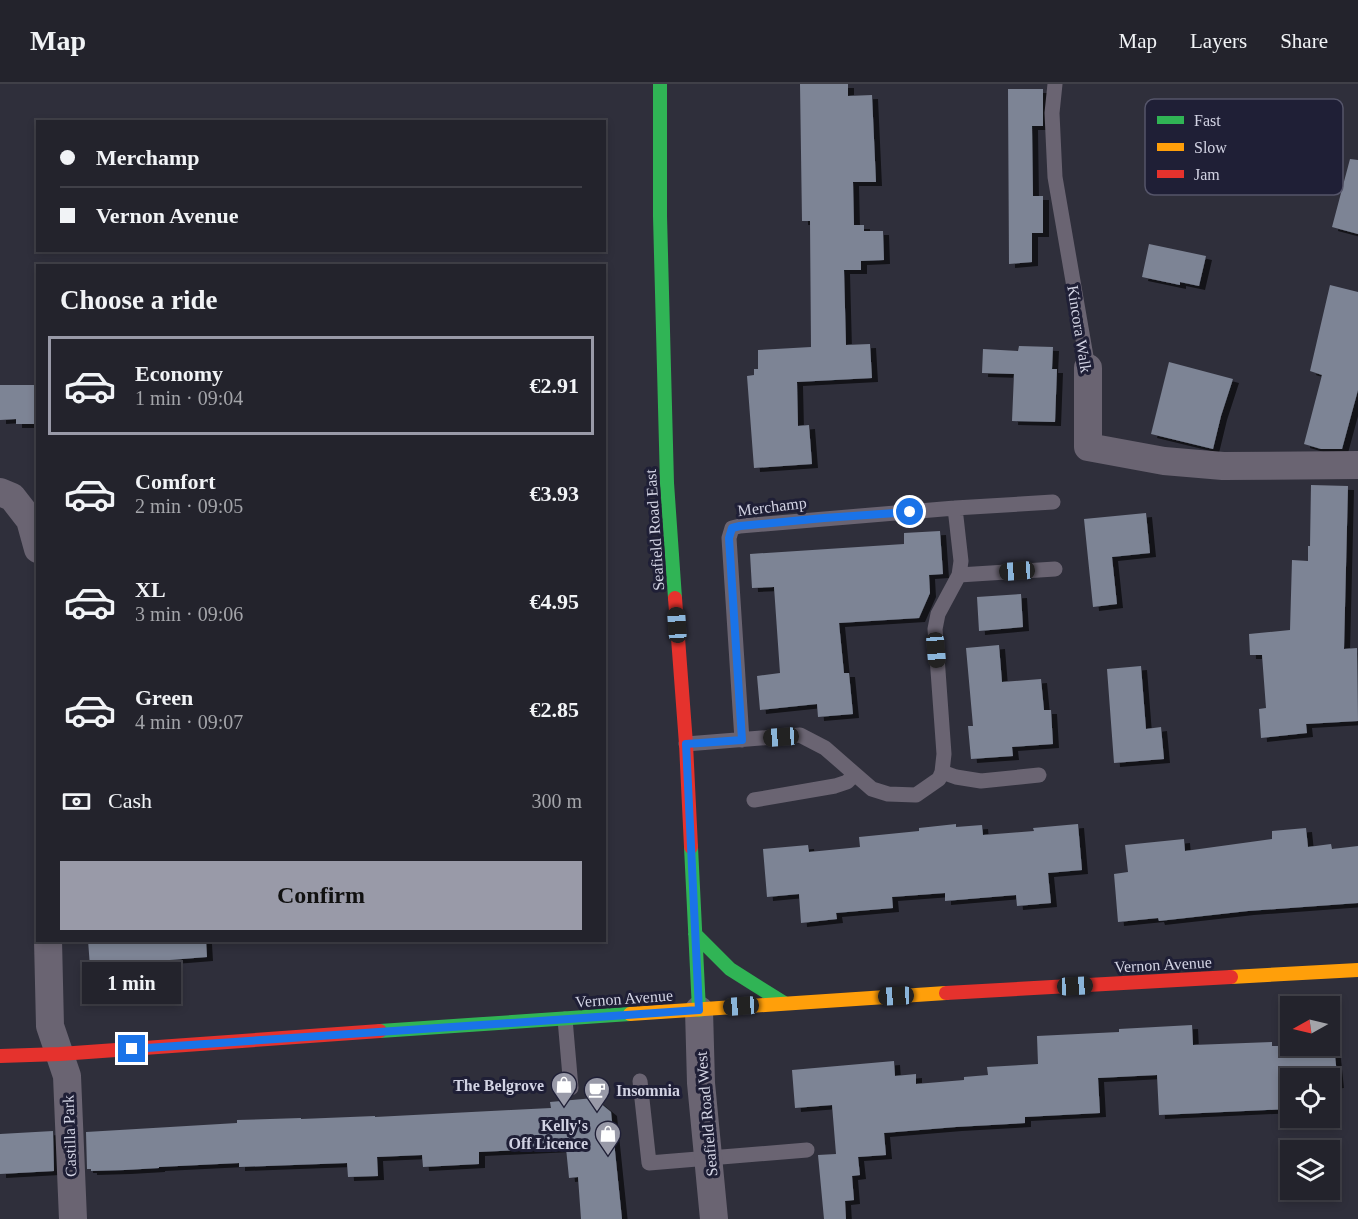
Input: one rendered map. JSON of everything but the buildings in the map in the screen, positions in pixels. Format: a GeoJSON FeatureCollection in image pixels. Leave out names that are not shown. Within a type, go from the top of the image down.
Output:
{"type":"FeatureCollection","features":[{"type":"Feature","properties":{"kind":"main road","name":"Seafield Road East"},"geometry":{"type":"LineString","coordinates":[[660,84],[660,216],[667,483],[686,744],[699,1010]]}},
{"type":"Feature","properties":{"kind":"main road"},"geometry":{"type":"LineString","coordinates":[[695,934],[730,969],[784,1003]]}},
{"type":"Feature","properties":{"kind":"main road","name":"Vernon Avenue"},"geometry":{"type":"LineString","coordinates":[[0,1056],[60,1054],[784,1003],[1358,970]]}},
{"type":"Feature","properties":{"kind":"street","name":"Kincora Walk"},"geometry":{"type":"LineString","coordinates":[[1088,368],[1088,447],[1164,461],[1223,466],[1358,465]]}},
{"type":"Feature","properties":{"kind":"street"},"geometry":{"type":"LineString","coordinates":[[0,492],[12,497],[30,520],[36,542]]}},
{"type":"Feature","properties":{"kind":"street","name":"Castilla Park"},"geometry":{"type":"LineString","coordinates":[[48,942],[50,1026],[67,1076],[73,1219]]}},
{"type":"Feature","properties":{"kind":"street","name":"Seafield Road West"},"geometry":{"type":"LineString","coordinates":[[699,1010],[701,1083],[714,1219]]}},
{"type":"Feature","properties":{"kind":"lane","name":"Kincora Walk"},"geometry":{"type":"LineString","coordinates":[[1055,84],[1052,113],[1055,177],[1088,368]]}},
{"type":"Feature","properties":{"kind":"lane","name":"Merchamp"},"geometry":{"type":"LineString","coordinates":[[742,740],[729,538],[732,528],[955,507],[1053,502]]}},
{"type":"Feature","properties":{"kind":"lane"},"geometry":{"type":"LineString","coordinates":[[686,744],[800,735],[825,748],[872,789],[888,794],[916,795],[939,779],[944,754],[935,629],[938,614],[959,575],[961,561],[955,507]]}},
{"type":"Feature","properties":{"kind":"lane"},"geometry":{"type":"LineString","coordinates":[[959,575],[1055,569]]}},
{"type":"Feature","properties":{"kind":"lane"},"geometry":{"type":"LineString","coordinates":[[942,772],[981,781],[1039,775]]}},
{"type":"Feature","properties":{"kind":"lane"},"geometry":{"type":"LineString","coordinates":[[754,800],[835,786],[847,782],[855,774]]}},
{"type":"Feature","properties":{"kind":"lane"},"geometry":{"type":"LineString","coordinates":[[565,1019],[571,1088]]}},
{"type":"Feature","properties":{"kind":"lane"},"geometry":{"type":"LineString","coordinates":[[640,1081],[649,1163],[807,1150]]}},
{"type":"Feature","properties":{"kind":"traffic: fast"},"geometry":{"type":"LineString","coordinates":[[660,84],[660,216],[667,483],[675,598]]}},
{"type":"Feature","properties":{"kind":"traffic: fast"},"geometry":{"type":"LineString","coordinates":[[691,847],[699,1010]]}},
{"type":"Feature","properties":{"kind":"traffic: fast"},"geometry":{"type":"LineString","coordinates":[[695,934],[730,969],[784,1003]]}},
{"type":"Feature","properties":{"kind":"traffic: fast"},"geometry":{"type":"LineString","coordinates":[[380,1031],[630,1014]]}},
{"type":"Feature","properties":{"kind":"traffic: slow"},"geometry":{"type":"LineString","coordinates":[[1231,977],[1358,970]]}},
{"type":"Feature","properties":{"kind":"traffic: slow"},"geometry":{"type":"LineString","coordinates":[[630,1014],[946,993]]}},
{"type":"Feature","properties":{"kind":"traffic: jam"},"geometry":{"type":"LineString","coordinates":[[675,598],[691,847]]}},
{"type":"Feature","properties":{"kind":"traffic: jam"},"geometry":{"type":"LineString","coordinates":[[946,993],[1231,977]]}},
{"type":"Feature","properties":{"kind":"traffic: jam"},"geometry":{"type":"LineString","coordinates":[[0,1056],[60,1054],[380,1031]]}},
{"type":"Feature","properties":{"kind":"place","name":"The Belgrove"},"geometry":{"type":"Point","coordinates":[564,1108]}},
{"type":"Feature","properties":{"kind":"place","name":"Insomnia"},"geometry":{"type":"Point","coordinates":[597,1113]}},
{"type":"Feature","properties":{"kind":"place","name":"Kelly's Off Licence"},"geometry":{"type":"Point","coordinates":[608,1157]}},
{"type":"Feature","properties":{"kind":"route"},"geometry":{"type":"LineString","coordinates":[[132,1049],[699,1010],[686,744],[742,740],[729,538],[732,528],[910,512]]}}]}
